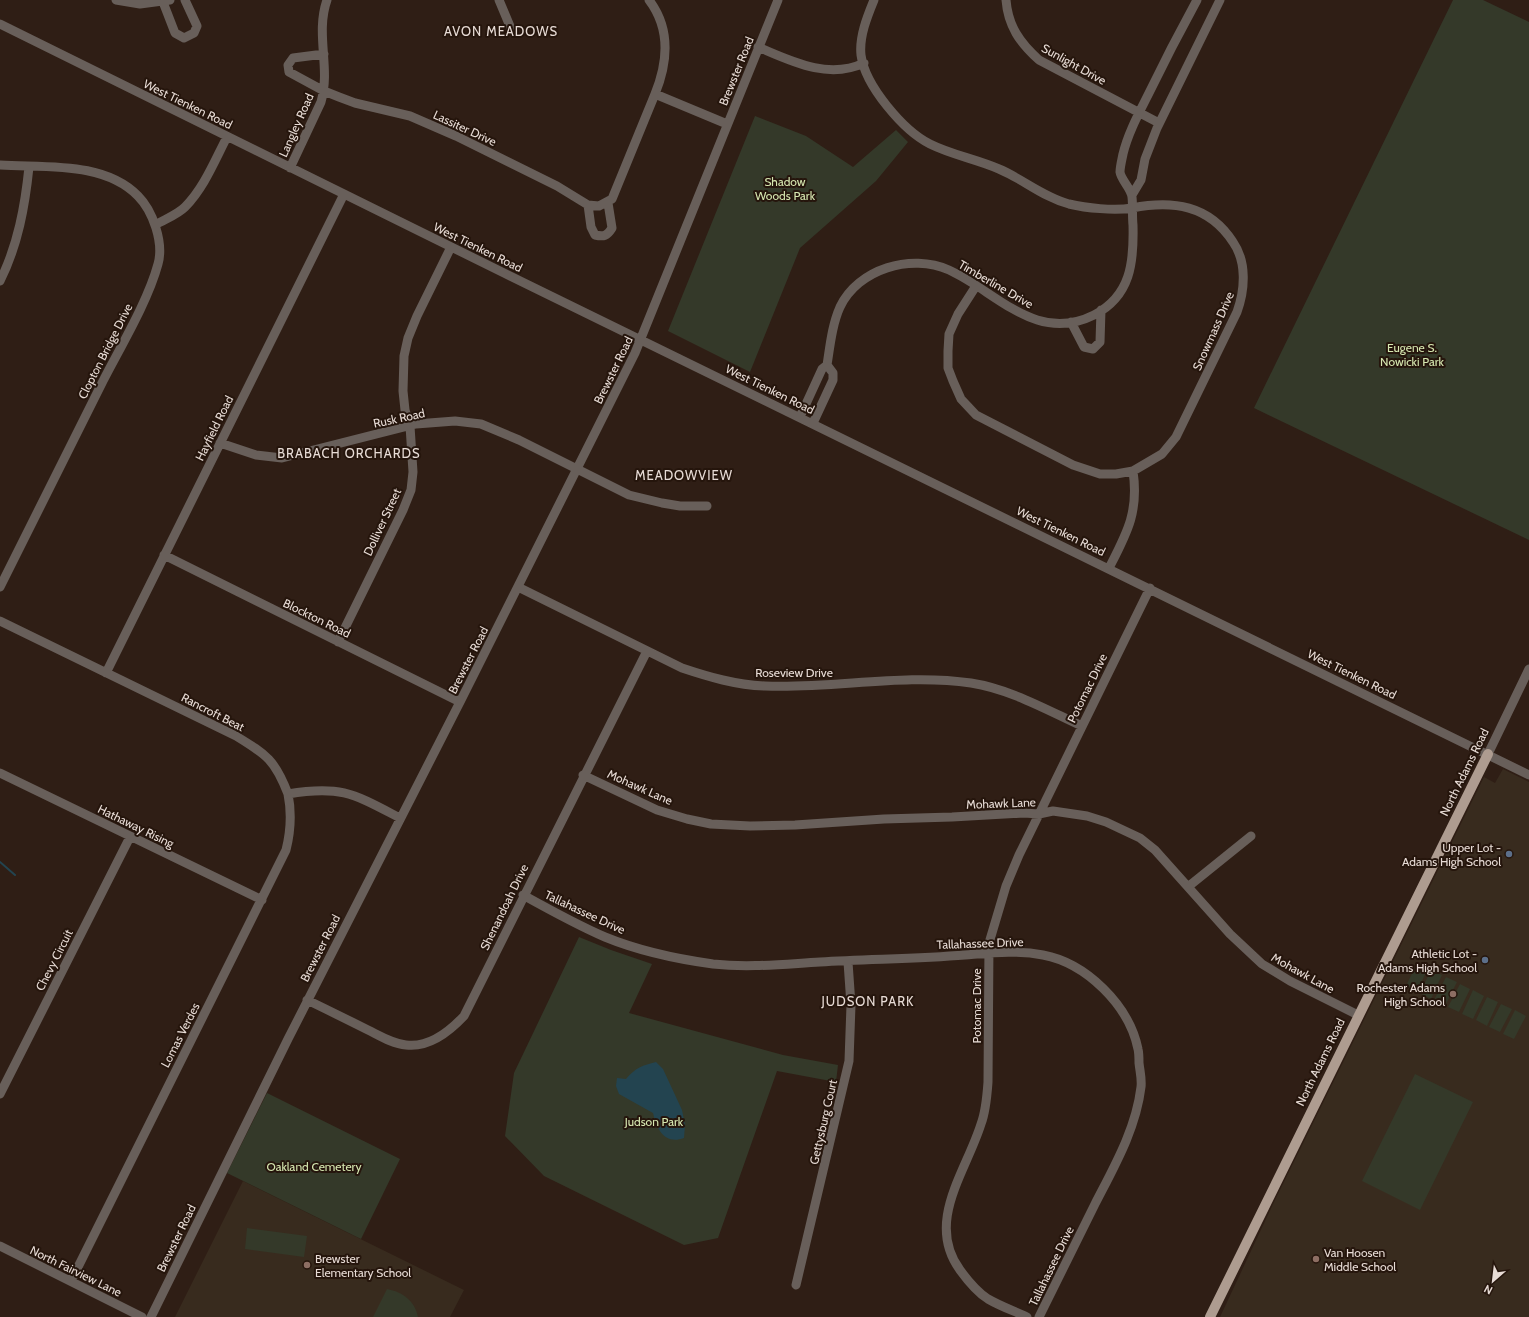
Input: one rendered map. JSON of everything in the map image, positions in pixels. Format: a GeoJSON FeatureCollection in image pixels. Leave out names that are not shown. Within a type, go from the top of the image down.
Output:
{"type":"FeatureCollection","features":[{"type":"Feature","properties":{"kind":"main road","name":"North Adams Road"},"geometry":{"type":"LineString","coordinates":[[1210,1317],[1488,754]]}},
{"type":"Feature","properties":{"kind":"street"},"geometry":{"type":"LineString","coordinates":[[116,0],[140,4],[166,1],[175,33],[184,38],[194,33],[197,26],[185,0]]}},
{"type":"Feature","properties":{"kind":"street","name":"Langley Road"},"geometry":{"type":"LineString","coordinates":[[290,168],[321,102],[324,91],[326,69],[321,27],[322,13],[327,0]]}},
{"type":"Feature","properties":{"kind":"street"},"geometry":{"type":"LineString","coordinates":[[500,0],[512,31]]}},
{"type":"Feature","properties":{"kind":"street"},"geometry":{"type":"LineString","coordinates":[[608,203],[612,228],[608,234],[603,236],[595,235],[591,227],[588,205],[599,206],[608,203],[612,199],[662,77],[665,61],[665,36],[660,19],[649,0]]}},
{"type":"Feature","properties":{"kind":"street","name":"Brewster Road"},"geometry":{"type":"LineString","coordinates":[[151,1317],[307,1000],[460,702],[641,339],[778,0]]}},
{"type":"Feature","properties":{"kind":"street","name":"Snowmass Drive"},"geometry":{"type":"LineString","coordinates":[[874,0],[861,38],[861,56],[877,90],[906,127],[919,138],[931,144],[998,169],[1051,197],[1068,204],[1086,207],[1132,208],[1151,205],[1190,207],[1214,220],[1225,229],[1236,245],[1244,282],[1243,295],[1232,323],[1176,437],[1162,454],[1133,471],[1116,474],[1100,474],[1085,470],[976,415],[961,399],[948,368],[949,334],[958,314],[976,286]]}},
{"type":"Feature","properties":{"kind":"street","name":"Sunlight Drive"},"geometry":{"type":"LineString","coordinates":[[1006,0],[1008,17],[1016,35],[1027,50],[1039,60],[1159,123]]}},
{"type":"Feature","properties":{"kind":"street","name":"Timberline Drive"},"geometry":{"type":"LineString","coordinates":[[800,417],[822,369],[827,365],[834,322],[841,306],[849,294],[874,273],[898,265],[918,263],[948,270],[1023,314],[1041,322],[1059,324],[1085,318],[1101,310],[1121,291],[1130,273],[1133,255],[1132,195],[1120,172],[1130,132],[1197,0]]}},
{"type":"Feature","properties":{"kind":"street"},"geometry":{"type":"LineString","coordinates":[[1132,195],[1142,180],[1145,160],[1159,123],[1220,0]]}},
{"type":"Feature","properties":{"kind":"street","name":"West Tienken Road"},"geometry":{"type":"LineString","coordinates":[[0,24],[226,137],[1150,588],[1529,775]]}},
{"type":"Feature","properties":{"kind":"street"},"geometry":{"type":"LineString","coordinates":[[758,47],[805,66],[820,69],[838,69],[857,66],[864,63]]}},
{"type":"Feature","properties":{"kind":"street","name":"Langley Road"},"geometry":{"type":"LineString","coordinates":[[324,54],[293,58],[288,65],[289,72],[324,91]]}},
{"type":"Feature","properties":{"kind":"street","name":"Lassiter Drive"},"geometry":{"type":"LineString","coordinates":[[324,91],[355,103],[410,116],[456,136],[557,186],[588,205]]}},
{"type":"Feature","properties":{"kind":"street"},"geometry":{"type":"LineString","coordinates":[[655,94],[727,124]]}},
{"type":"Feature","properties":{"kind":"street"},"geometry":{"type":"LineString","coordinates":[[155,225],[184,208],[193,198],[226,137]]}},
{"type":"Feature","properties":{"kind":"street","name":"Clopton Bridge Drive"},"geometry":{"type":"LineString","coordinates":[[0,165],[29,167],[46,166],[71,169],[93,172],[111,179],[128,188],[139,197],[155,225],[160,245],[159,263],[150,285],[0,588]]}},
{"type":"Feature","properties":{"kind":"street"},"geometry":{"type":"LineString","coordinates":[[0,281],[9,260],[25,208],[29,167]]}},
{"type":"Feature","properties":{"kind":"street","name":"Hayfield Road"},"geometry":{"type":"LineString","coordinates":[[106,673],[344,194]]}},
{"type":"Feature","properties":{"kind":"street","name":"Dolliver Street"},"geometry":{"type":"LineString","coordinates":[[338,642],[403,510],[411,490],[413,472],[410,426],[405,410],[403,391],[404,356],[408,338],[417,316],[451,247]]}},
{"type":"Feature","properties":{"kind":"street"},"geometry":{"type":"LineString","coordinates":[[1071,322],[1084,347],[1093,349],[1100,342],[1101,310]]}},
{"type":"Feature","properties":{"kind":"street","name":"Timberline Drive"},"geometry":{"type":"LineString","coordinates":[[813,423],[833,380],[833,373],[827,365]]}},
{"type":"Feature","properties":{"kind":"street","name":"Rusk Road"},"geometry":{"type":"LineString","coordinates":[[220,443],[256,455],[282,458],[410,426],[444,421],[481,424],[519,440],[629,495],[645,500],[680,506],[708,506]]}},
{"type":"Feature","properties":{"kind":"street"},"geometry":{"type":"LineString","coordinates":[[1109,568],[1133,514],[1136,493],[1133,471]]}},
{"type":"Feature","properties":{"kind":"street","name":"Blockton Road"},"geometry":{"type":"LineString","coordinates":[[164,555],[460,702]]}},
{"type":"Feature","properties":{"kind":"street","name":"Roseview Drive"},"geometry":{"type":"LineString","coordinates":[[518,587],[682,668],[739,684],[786,687],[928,680],[972,683],[1009,693],[1082,726]]}},
{"type":"Feature","properties":{"kind":"street","name":"Potomac Drive"},"geometry":{"type":"LineString","coordinates":[[1027,1317],[988,1298],[976,1289],[957,1266],[946,1238],[947,1217],[951,1198],[981,1124],[986,1104],[988,1082],[989,953],[991,936],[1006,886],[1039,814],[1150,588]]}},
{"type":"Feature","properties":{"kind":"street","name":"Rancroft Beat"},"geometry":{"type":"LineString","coordinates":[[0,621],[236,736],[257,749],[270,760],[280,772],[288,794]]}},
{"type":"Feature","properties":{"kind":"street","name":"Shenandoah Drive"},"geometry":{"type":"LineString","coordinates":[[307,1000],[389,1041],[406,1046],[440,1038],[464,1016],[583,775],[647,651]]}},
{"type":"Feature","properties":{"kind":"street","name":"North Adams Road"},"geometry":{"type":"LineString","coordinates":[[1488,754],[1529,669]]}},
{"type":"Feature","properties":{"kind":"street","name":"Hathaway Rising"},"geometry":{"type":"LineString","coordinates":[[0,773],[262,900]]}},
{"type":"Feature","properties":{"kind":"street","name":"Mohawk Lane"},"geometry":{"type":"LineString","coordinates":[[583,775],[656,810],[711,824],[750,826],[795,825],[884,819],[1024,813],[1039,814],[1053,811],[1106,822],[1122,828],[1140,838],[1155,850],[1189,886],[1230,934],[1262,964],[1290,981],[1358,1015]]}},
{"type":"Feature","properties":{"kind":"street"},"geometry":{"type":"LineString","coordinates":[[288,794],[314,790],[343,792],[354,795],[400,818]]}},
{"type":"Feature","properties":{"kind":"street","name":"Lomas Verdes"},"geometry":{"type":"LineString","coordinates":[[71,1281],[286,850],[290,835],[291,810],[288,794]]}},
{"type":"Feature","properties":{"kind":"street"},"geometry":{"type":"LineString","coordinates":[[1189,886],[1251,836]]}},
{"type":"Feature","properties":{"kind":"street","name":"Chevy Circuit"},"geometry":{"type":"LineString","coordinates":[[0,1094],[130,837]]}},
{"type":"Feature","properties":{"kind":"street","name":"Tallahassee Drive"},"geometry":{"type":"LineString","coordinates":[[523,895],[607,937],[657,953],[712,964],[743,966],[848,962],[964,956],[989,953],[1044,955],[1080,971],[1097,982],[1120,1008],[1138,1049],[1142,1079],[1132,1128],[1039,1317]]}},
{"type":"Feature","properties":{"kind":"street","name":"Gettysburg Court"},"geometry":{"type":"LineString","coordinates":[[796,1284],[849,1061],[851,1005],[848,962]]}},
{"type":"Feature","properties":{"kind":"street","name":"North Fairview Lane"},"geometry":{"type":"LineString","coordinates":[[0,1246],[142,1317]]}},
{"type":"Feature","properties":{"kind":"shaded area","name":"Rochester Adams High School"},"geometry":{"type":"Polygon","coordinates":[[[1503,769],[1529,782],[1529,1317],[1220,1317],[1273,1204],[1484,777],[1495,783],[1503,769]]]}},
{"type":"Feature","properties":{"kind":"shaded area","name":"Brewster Elementary School"},"geometry":{"type":"Polygon","coordinates":[[[243,1181],[464,1290],[450,1317],[175,1317],[243,1181]]]}},
{"type":"Feature","properties":{"kind":"green space","name":"Eugene S. Nowicki Park"},"geometry":{"type":"Polygon","coordinates":[[[1453,0],[1483,0],[1529,22],[1529,540],[1254,408],[1453,0]]]}},
{"type":"Feature","properties":{"kind":"green space","name":"Shadow Woods Park"},"geometry":{"type":"Polygon","coordinates":[[[755,116],[806,136],[853,167],[896,130],[908,142],[876,181],[800,248],[750,372],[668,331],[755,116]]]}},
{"type":"Feature","properties":{"kind":"green space","name":"Judson Park"},"geometry":{"type":"Polygon","coordinates":[[[579,937],[652,964],[629,1013],[783,1055],[838,1065],[836,1082],[777,1071],[718,1238],[684,1245],[544,1176],[505,1136],[514,1073],[579,937]]]}},
{"type":"Feature","properties":{"kind":"green space"},"geometry":{"type":"Polygon","coordinates":[[[1417,963],[1428,968],[1417,992],[1406,986],[1417,963]]]}},
{"type":"Feature","properties":{"kind":"green space"},"geometry":{"type":"Polygon","coordinates":[[[1431,970],[1442,975],[1431,999],[1420,993],[1431,970]]]}},
{"type":"Feature","properties":{"kind":"green space"},"geometry":{"type":"Polygon","coordinates":[[[1446,977],[1457,982],[1445,1006],[1434,1000],[1446,977]]]}},
{"type":"Feature","properties":{"kind":"green space"},"geometry":{"type":"Polygon","coordinates":[[[1460,984],[1470,989],[1459,1012],[1448,1007],[1460,984]]]}},
{"type":"Feature","properties":{"kind":"green space"},"geometry":{"type":"Polygon","coordinates":[[[1473,990],[1484,996],[1473,1019],[1462,1014],[1473,990]]]}},
{"type":"Feature","properties":{"kind":"green space"},"geometry":{"type":"Polygon","coordinates":[[[1487,997],[1498,1002],[1487,1026],[1476,1020],[1487,997]]]}},
{"type":"Feature","properties":{"kind":"green space"},"geometry":{"type":"Polygon","coordinates":[[[1501,1004],[1512,1009],[1500,1032],[1489,1027],[1501,1004]]]}},
{"type":"Feature","properties":{"kind":"green space"},"geometry":{"type":"Polygon","coordinates":[[[1515,1010],[1526,1016],[1514,1039],[1503,1034],[1515,1010]]]}},
{"type":"Feature","properties":{"kind":"green space"},"geometry":{"type":"Polygon","coordinates":[[[1415,1074],[1473,1102],[1420,1210],[1362,1181],[1415,1074]]]}},
{"type":"Feature","properties":{"kind":"green space","name":"Oakland Cemetery"},"geometry":{"type":"Polygon","coordinates":[[[267,1093],[400,1159],[361,1239],[227,1173],[267,1093]]]}},
{"type":"Feature","properties":{"kind":"green space"},"geometry":{"type":"Polygon","coordinates":[[[247,1228],[307,1236],[304,1257],[245,1249],[247,1228]]]}},
{"type":"Feature","properties":{"kind":"green space"},"geometry":{"type":"Polygon","coordinates":[[[387,1289],[398,1292],[407,1298],[414,1306],[418,1317],[373,1317],[387,1289]]]}},
{"type":"Feature","properties":{"kind":"water"},"geometry":{"type":"Polygon","coordinates":[[[656,1062],[663,1069],[682,1110],[685,1125],[684,1138],[677,1140],[667,1138],[657,1125],[653,1113],[619,1094],[616,1086],[617,1078],[626,1079],[633,1072],[647,1064],[656,1062]]]}},
{"type":"Feature","properties":{"kind":"waterway"},"geometry":{"type":"LineString","coordinates":[[0,862],[15,875]]}},
{"type":"Feature","properties":{"kind":"place","name":"Upper Lot - Adams High School"},"geometry":{"type":"Point","coordinates":[1509,854]}},
{"type":"Feature","properties":{"kind":"place","name":"Athletic Lot - Adams High School"},"geometry":{"type":"Point","coordinates":[1485,960]}},
{"type":"Feature","properties":{"kind":"place","name":"Rochester Adams High School"},"geometry":{"type":"Point","coordinates":[1453,994]}},
{"type":"Feature","properties":{"kind":"place","name":"Van Hoosen Middle School"},"geometry":{"type":"Point","coordinates":[1316,1259]}},
{"type":"Feature","properties":{"kind":"place","name":"Brewster Elementary School"},"geometry":{"type":"Point","coordinates":[307,1265]}},
{"type":"Feature","properties":{"kind":"district","name":"AVON MEADOWS"},"geometry":{"type":"Point","coordinates":[501,31]}},
{"type":"Feature","properties":{"kind":"district","name":"BRABACH ORCHARDS"},"geometry":{"type":"Point","coordinates":[349,453]}},
{"type":"Feature","properties":{"kind":"district","name":"MEADOWVIEW"},"geometry":{"type":"Point","coordinates":[684,475]}},
{"type":"Feature","properties":{"kind":"district","name":"JUDSON PARK"},"geometry":{"type":"Point","coordinates":[868,1001]}}]}
